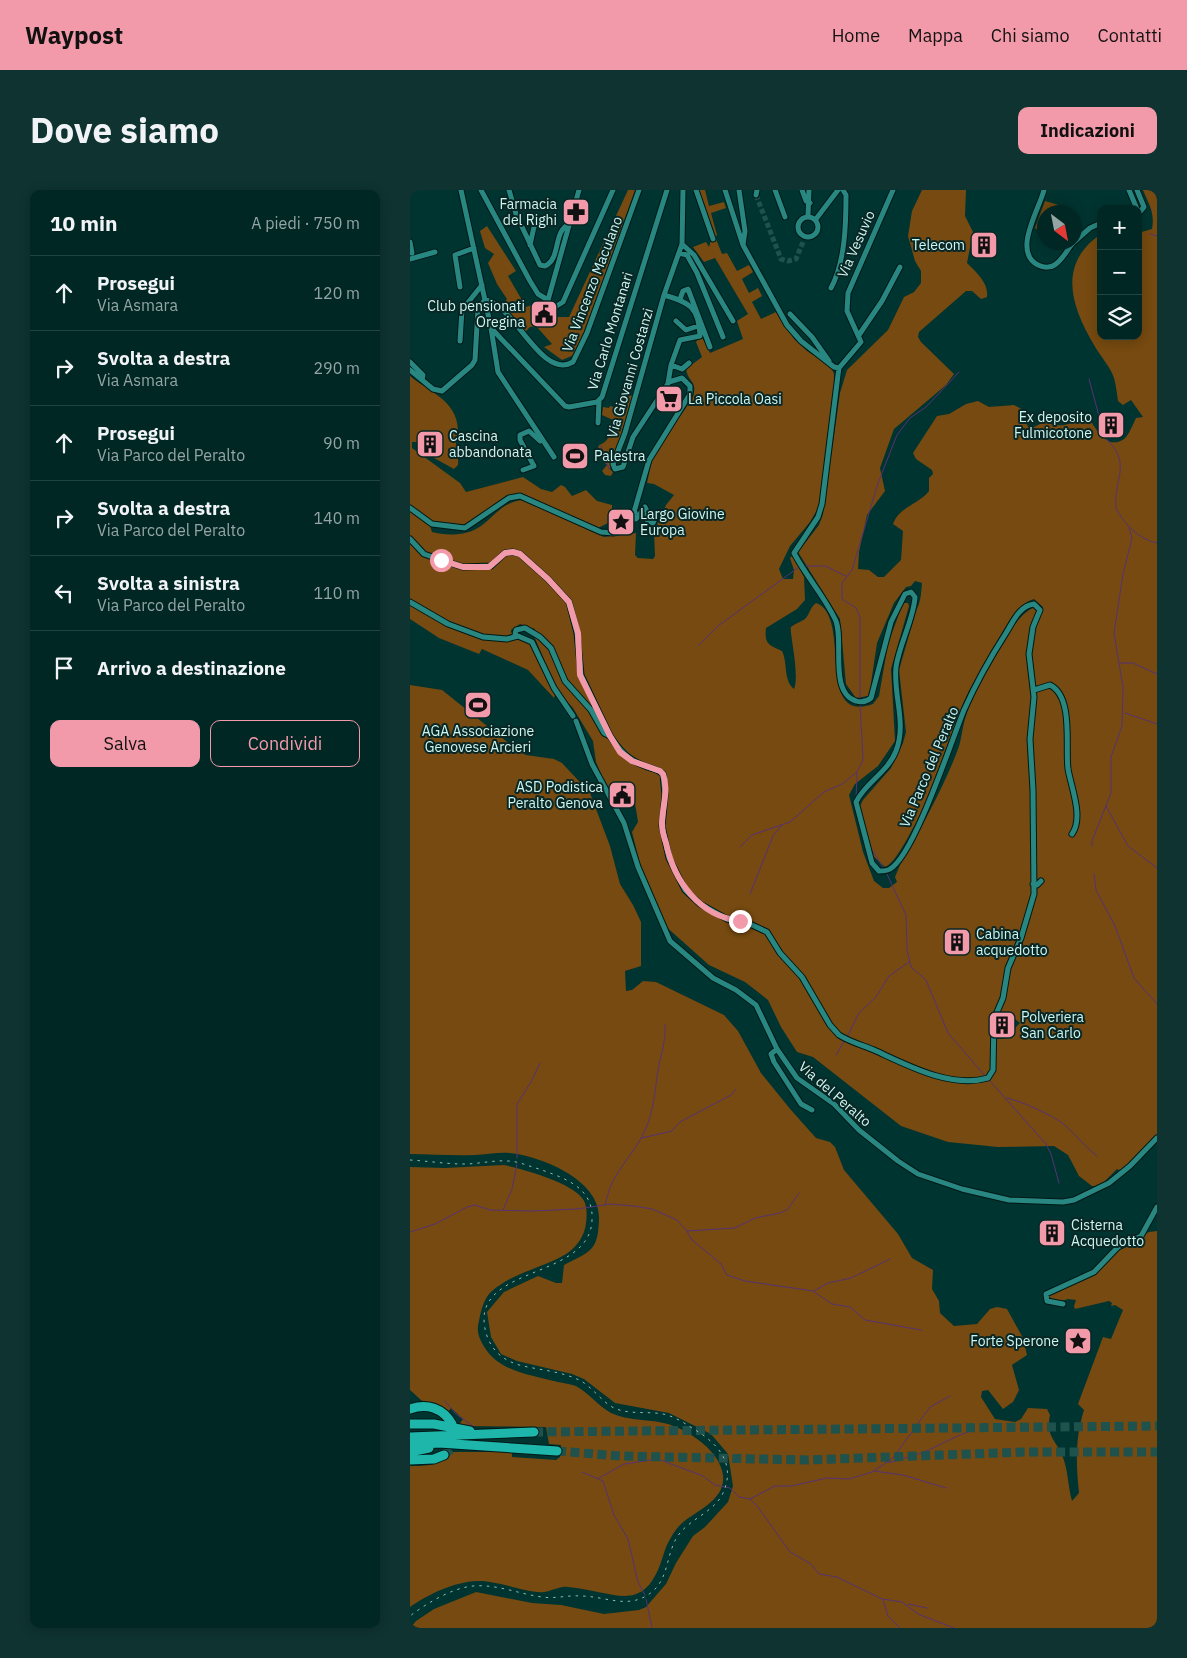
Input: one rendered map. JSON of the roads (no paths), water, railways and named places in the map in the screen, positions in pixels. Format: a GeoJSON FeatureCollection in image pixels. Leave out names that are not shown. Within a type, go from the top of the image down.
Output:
{"type":"FeatureCollection","features":[{"type":"Feature","properties":{"kind":"highway"},"geometry":{"type":"LineString","coordinates":[[410,1409],[423,1406],[436,1408],[452,1424]]}},
{"type":"Feature","properties":{"kind":"highway"},"geometry":{"type":"LineString","coordinates":[[410,1424],[457,1428],[482,1434]]}},
{"type":"Feature","properties":{"kind":"highway"},"geometry":{"type":"LineString","coordinates":[[410,1437],[534,1432]]}},
{"type":"Feature","properties":{"kind":"highway"},"geometry":{"type":"LineString","coordinates":[[410,1445],[439,1443],[557,1451]]}},
{"type":"Feature","properties":{"kind":"highway"},"geometry":{"type":"LineString","coordinates":[[410,1452],[425,1448],[507,1448]]}},
{"type":"Feature","properties":{"kind":"highway"},"geometry":{"type":"LineString","coordinates":[[410,1460],[430,1460],[444,1455]]}},
{"type":"Feature","properties":{"kind":"street"},"geometry":{"type":"LineString","coordinates":[[461,190],[491,328],[498,372],[554,457]]}},
{"type":"Feature","properties":{"kind":"street"},"geometry":{"type":"LineString","coordinates":[[481,190],[530,282],[538,294],[548,300],[552,307],[557,307],[561,304],[613,190]]}},
{"type":"Feature","properties":{"kind":"street"},"geometry":{"type":"LineString","coordinates":[[510,190],[516,214],[530,248],[540,265],[548,266],[552,260],[562,229],[568,225]]}},
{"type":"Feature","properties":{"kind":"street"},"geometry":{"type":"LineString","coordinates":[[548,300],[579,190]]}},
{"type":"Feature","properties":{"kind":"street","name":"Via Vincenzo Maculano"},"geometry":{"type":"LineString","coordinates":[[485,300],[492,302],[503,312],[550,362],[559,365],[571,363],[578,355],[584,342],[639,190]]}},
{"type":"Feature","properties":{"kind":"street","name":"Via Carlo Montanari"},"geometry":{"type":"LineString","coordinates":[[491,328],[566,406],[599,401],[667,190]]}},
{"type":"Feature","properties":{"kind":"street","name":"Via Giovanni Costanzi"},"geometry":{"type":"LineString","coordinates":[[668,383],[633,437],[623,467],[615,469],[613,464],[625,433],[664,295],[682,244],[683,190]]}},
{"type":"Feature","properties":{"kind":"street"},"geometry":{"type":"LineString","coordinates":[[696,190],[713,238]]}},
{"type":"Feature","properties":{"kind":"street"},"geometry":{"type":"LineString","coordinates":[[726,190],[743,245],[791,331],[830,364],[840,368],[860,343],[859,335],[882,301],[900,267]]}},
{"type":"Feature","properties":{"kind":"street"},"geometry":{"type":"LineString","coordinates":[[740,190],[745,231],[743,245]]}},
{"type":"Feature","properties":{"kind":"street"},"geometry":{"type":"LineString","coordinates":[[775,190],[785,217]]}},
{"type":"Feature","properties":{"kind":"street"},"geometry":{"type":"LineString","coordinates":[[802,190],[807,201],[810,203]]}},
{"type":"Feature","properties":{"kind":"street"},"geometry":{"type":"LineString","coordinates":[[808,216],[810,190]]}},
{"type":"Feature","properties":{"kind":"street"},"geometry":{"type":"LineString","coordinates":[[816,220],[843,190]]}},
{"type":"Feature","properties":{"kind":"street"},"geometry":{"type":"LineString","coordinates":[[831,288],[835,281],[843,243],[846,200],[843,190]]}},
{"type":"Feature","properties":{"kind":"street","name":"Via Vesuvio"},"geometry":{"type":"LineString","coordinates":[[859,335],[847,311],[848,293],[893,190]]}},
{"type":"Feature","properties":{"kind":"street"},"geometry":{"type":"LineString","coordinates":[[1039,205],[1044,190]]}},
{"type":"Feature","properties":{"kind":"street"},"geometry":{"type":"LineString","coordinates":[[1129,190],[1135,205]]}},
{"type":"Feature","properties":{"kind":"street"},"geometry":{"type":"LineString","coordinates":[[1137,190],[1144,207],[1142,209]]}},
{"type":"Feature","properties":{"kind":"street"},"geometry":{"type":"LineString","coordinates":[[1037,211],[1026,244],[1027,255],[1036,264],[1050,267],[1058,262],[1068,250]]}},
{"type":"Feature","properties":{"kind":"street"},"geometry":{"type":"LineString","coordinates":[[808,216],[816,220],[819,226],[815,234],[809,237],[803,235],[799,230],[798,224],[802,218],[808,216]]}},
{"type":"Feature","properties":{"kind":"street"},"geometry":{"type":"LineString","coordinates":[[530,248],[536,218]]}},
{"type":"Feature","properties":{"kind":"street"},"geometry":{"type":"LineString","coordinates":[[1082,235],[1097,225]]}},
{"type":"Feature","properties":{"kind":"street"},"geometry":{"type":"LineString","coordinates":[[803,235],[803,242]]}},
{"type":"Feature","properties":{"kind":"street"},"geometry":{"type":"LineString","coordinates":[[410,242],[411,256],[435,252]]}},
{"type":"Feature","properties":{"kind":"street"},"geometry":{"type":"LineString","coordinates":[[682,244],[694,255],[733,321]]}},
{"type":"Feature","properties":{"kind":"street"},"geometry":{"type":"LineString","coordinates":[[460,288],[455,255],[474,248]]}},
{"type":"Feature","properties":{"kind":"street"},"geometry":{"type":"LineString","coordinates":[[679,252],[687,255],[697,273],[722,338]]}},
{"type":"Feature","properties":{"kind":"street"},"geometry":{"type":"LineString","coordinates":[[460,341],[462,310],[482,285]]}},
{"type":"Feature","properties":{"kind":"street"},"geometry":{"type":"LineString","coordinates":[[680,299],[684,291],[688,289],[710,347]]}},
{"type":"Feature","properties":{"kind":"street"},"geometry":{"type":"LineString","coordinates":[[664,295],[680,299],[692,306],[700,336],[680,340],[670,365],[668,383]]}},
{"type":"Feature","properties":{"kind":"street"},"geometry":{"type":"LineString","coordinates":[[410,370],[433,389],[442,391],[472,365],[477,347],[478,308],[485,300]]}},
{"type":"Feature","properties":{"kind":"street"},"geometry":{"type":"LineString","coordinates":[[790,314],[812,337],[830,364]]}},
{"type":"Feature","properties":{"kind":"street"},"geometry":{"type":"LineString","coordinates":[[676,321],[686,330],[698,326]]}},
{"type":"Feature","properties":{"kind":"street"},"geometry":{"type":"LineString","coordinates":[[410,362],[422,375],[422,380]]}},
{"type":"Feature","properties":{"kind":"street"},"geometry":{"type":"LineString","coordinates":[[670,365],[682,369],[689,363]]}},
{"type":"Feature","properties":{"kind":"street","name":"Via Parco del Peralto"},"geometry":{"type":"LineString","coordinates":[[610,736],[620,752],[632,761],[660,771],[663,774],[665,795],[662,826],[669,858],[686,890],[700,904],[727,919],[752,924],[767,932],[780,953],[802,976],[815,1001],[839,1035],[914,1069],[967,1081],[988,1078],[992,1070],[994,1019],[1003,998],[1008,968],[1028,918],[1034,894],[1033,785],[1030,740],[1034,690],[1029,654],[1033,627],[1040,610],[1034,604],[1026,606],[1020,611],[983,671],[964,711],[947,760],[910,842],[898,862],[890,869],[884,871],[875,868],[856,802],[896,752],[901,734],[896,666],[915,601],[911,592],[902,598],[892,622],[871,698],[860,702],[852,700],[846,694],[838,664],[837,621],[794,553],[818,517],[822,504],[840,368]]}},
{"type":"Feature","properties":{"kind":"street"},"geometry":{"type":"LineString","coordinates":[[410,508],[432,524],[465,528],[509,498],[520,496],[601,532],[614,534],[621,531],[632,519],[635,512],[649,460],[690,394],[690,386],[682,378],[675,378],[668,383]]}},
{"type":"Feature","properties":{"kind":"street"},"geometry":{"type":"LineString","coordinates":[[598,423],[599,401]]}},
{"type":"Feature","properties":{"kind":"street"},"geometry":{"type":"LineString","coordinates":[[523,470],[534,466],[520,440],[521,434],[528,430],[533,432],[545,450],[548,450]]}},
{"type":"Feature","properties":{"kind":"street"},"geometry":{"type":"LineString","coordinates":[[632,519],[636,519],[645,507],[648,511],[647,520],[654,523],[658,513]]}},
{"type":"Feature","properties":{"kind":"street"},"geometry":{"type":"LineString","coordinates":[[621,531],[620,521],[622,517],[627,513],[635,512]]}},
{"type":"Feature","properties":{"kind":"street"},"geometry":{"type":"LineString","coordinates":[[410,539],[424,554],[463,567],[491,566],[505,553],[518,553],[548,579],[569,602],[578,633],[580,675],[610,736]]}},
{"type":"Feature","properties":{"kind":"street"},"geometry":{"type":"LineString","coordinates":[[410,602],[438,619],[484,637],[506,639],[515,635],[516,630],[525,628],[546,642],[551,648],[565,681],[591,710],[604,733],[610,736]]}},
{"type":"Feature","properties":{"kind":"street","name":"Via del Peralto"},"geometry":{"type":"LineString","coordinates":[[515,635],[532,642],[554,688],[574,719],[592,764],[624,823],[640,872],[670,941],[713,978],[736,990],[756,1005],[777,1049],[788,1068],[797,1078],[834,1104],[859,1130],[898,1161],[918,1174],[984,1194],[1029,1202],[1063,1202],[1074,1200],[1109,1183],[1157,1138]]}},
{"type":"Feature","properties":{"kind":"street"},"geometry":{"type":"LineString","coordinates":[[1034,690],[1050,684],[1057,691],[1067,718],[1065,749],[1077,818],[1072,834]]}},
{"type":"Feature","properties":{"kind":"street"},"geometry":{"type":"LineString","coordinates":[[1033,884],[1037,885],[1041,881]]}},
{"type":"Feature","properties":{"kind":"street"},"geometry":{"type":"LineString","coordinates":[[777,1049],[771,1054],[774,1062],[801,1104],[812,1110]]}},
{"type":"Feature","properties":{"kind":"street"},"geometry":{"type":"LineString","coordinates":[[1063,1304],[1047,1301],[1046,1294],[1094,1272],[1118,1247],[1141,1236],[1157,1207]]}},
{"type":"Feature","properties":{"kind":"waterway"},"geometry":{"type":"LineString","coordinates":[[1150,234],[1157,236]]}},
{"type":"Feature","properties":{"kind":"waterway"},"geometry":{"type":"LineString","coordinates":[[860,699],[860,617],[856,608],[842,599],[842,583],[852,570],[878,483],[897,435],[910,418],[926,407],[959,372]]}},
{"type":"Feature","properties":{"kind":"waterway"},"geometry":{"type":"LineString","coordinates":[[1089,379],[1099,416],[1099,432],[1110,443],[1120,461],[1116,509],[1124,521],[1138,535],[1157,543]]}},
{"type":"Feature","properties":{"kind":"waterway"},"geometry":{"type":"LineString","coordinates":[[601,446],[609,469]]}},
{"type":"Feature","properties":{"kind":"waterway"},"geometry":{"type":"LineString","coordinates":[[1092,846],[1092,841],[1111,793],[1111,757],[1122,726],[1123,687],[1114,633],[1123,574],[1132,538],[1129,527]]}},
{"type":"Feature","properties":{"kind":"waterway"},"geometry":{"type":"LineString","coordinates":[[803,566],[825,566],[846,576]]}},
{"type":"Feature","properties":{"kind":"waterway"},"geometry":{"type":"LineString","coordinates":[[698,646],[718,626],[799,567]]}},
{"type":"Feature","properties":{"kind":"waterway"},"geometry":{"type":"LineString","coordinates":[[1120,663],[1133,663],[1157,674]]}},
{"type":"Feature","properties":{"kind":"waterway"},"geometry":{"type":"LineString","coordinates":[[740,847],[752,835],[790,822],[824,792],[842,784],[857,772],[863,760],[860,703]]}},
{"type":"Feature","properties":{"kind":"waterway"},"geometry":{"type":"LineString","coordinates":[[1125,713],[1157,724]]}},
{"type":"Feature","properties":{"kind":"waterway"},"geometry":{"type":"LineString","coordinates":[[856,799],[857,773]]}},
{"type":"Feature","properties":{"kind":"waterway"},"geometry":{"type":"LineString","coordinates":[[1106,806],[1128,846],[1157,868]]}},
{"type":"Feature","properties":{"kind":"waterway"},"geometry":{"type":"LineString","coordinates":[[856,810],[859,823]]}},
{"type":"Feature","properties":{"kind":"waterway"},"geometry":{"type":"LineString","coordinates":[[750,894],[773,836],[782,825]]}},
{"type":"Feature","properties":{"kind":"waterway"},"geometry":{"type":"LineString","coordinates":[[869,845],[884,869]]}},
{"type":"Feature","properties":{"kind":"waterway"},"geometry":{"type":"LineString","coordinates":[[886,872],[906,915],[907,950],[911,967],[926,980],[948,1033],[986,1077]]}},
{"type":"Feature","properties":{"kind":"waterway"},"geometry":{"type":"LineString","coordinates":[[1094,874],[1096,890],[1115,926],[1134,978],[1157,1004]]}},
{"type":"Feature","properties":{"kind":"waterway"},"geometry":{"type":"LineString","coordinates":[[847,1037],[859,1013],[876,997],[889,976],[909,962]]}},
{"type":"Feature","properties":{"kind":"waterway"},"geometry":{"type":"LineString","coordinates":[[605,1205],[614,1179],[639,1142],[648,1123],[664,1042],[665,1024]]}},
{"type":"Feature","properties":{"kind":"waterway"},"geometry":{"type":"LineString","coordinates":[[836,1055],[845,1040]]}},
{"type":"Feature","properties":{"kind":"waterway"},"geometry":{"type":"LineString","coordinates":[[517,1158],[517,1104],[540,1063]]}},
{"type":"Feature","properties":{"kind":"waterway"},"geometry":{"type":"LineString","coordinates":[[989,1080],[1046,1144],[1051,1154],[1059,1183]]}},
{"type":"Feature","properties":{"kind":"waterway"},"geometry":{"type":"LineString","coordinates":[[642,1138],[672,1131],[680,1122],[731,1095],[736,1089]]}},
{"type":"Feature","properties":{"kind":"waterway"},"geometry":{"type":"LineString","coordinates":[[1007,1098],[1038,1109],[1054,1118],[1066,1126],[1097,1156]]}},
{"type":"Feature","properties":{"kind":"waterway"},"geometry":{"type":"LineString","coordinates":[[503,1210],[512,1189],[517,1164]]}},
{"type":"Feature","properties":{"kind":"waterway"},"geometry":{"type":"LineString","coordinates":[[687,1231],[735,1228],[755,1218],[780,1213],[788,1209],[799,1193]]}},
{"type":"Feature","properties":{"kind":"waterway"},"geometry":{"type":"LineString","coordinates":[[410,1232],[435,1224],[467,1207],[475,1205],[490,1210],[532,1211],[577,1209],[611,1204],[652,1209],[677,1220],[687,1231],[691,1239],[721,1264],[727,1275],[745,1281],[813,1291],[832,1304],[850,1307],[865,1320],[921,1330]]}},
{"type":"Feature","properties":{"kind":"waterway"},"geometry":{"type":"LineString","coordinates":[[814,1291],[828,1283],[851,1278],[890,1259]]}},
{"type":"Feature","properties":{"kind":"waterway"},"geometry":{"type":"LineString","coordinates":[[599,1478],[624,1464],[658,1459],[703,1476],[715,1485],[730,1488],[739,1497],[750,1499],[775,1486],[791,1486],[827,1478],[849,1479],[872,1472],[893,1458],[930,1407],[950,1396]]}},
{"type":"Feature","properties":{"kind":"waterway"},"geometry":{"type":"LineString","coordinates":[[445,1401],[456,1414],[473,1426]]}},
{"type":"Feature","properties":{"kind":"waterway"},"geometry":{"type":"LineString","coordinates":[[886,1462],[917,1455],[968,1432]]}},
{"type":"Feature","properties":{"kind":"waterway"},"geometry":{"type":"LineString","coordinates":[[874,1471],[903,1475],[946,1488]]}},
{"type":"Feature","properties":{"kind":"waterway"},"geometry":{"type":"LineString","coordinates":[[582,1472],[603,1481],[614,1515],[628,1539],[638,1582],[645,1595]]}},
{"type":"Feature","properties":{"kind":"waterway"},"geometry":{"type":"LineString","coordinates":[[750,1499],[758,1507],[790,1552],[811,1564],[819,1574],[837,1577],[882,1599],[902,1602],[918,1614],[954,1628]]}},
{"type":"Feature","properties":{"kind":"waterway"},"geometry":{"type":"LineString","coordinates":[[646,1599],[652,1628]]}},
{"type":"Feature","properties":{"kind":"waterway"},"geometry":{"type":"LineString","coordinates":[[883,1600],[888,1616],[900,1628]]}},
{"type":"Feature","properties":{"kind":"waterway"},"geometry":{"type":"LineString","coordinates":[[908,1604],[927,1608]]}},
{"type":"Feature","properties":{"kind":"tunnel"},"geometry":{"type":"LineString","coordinates":[[756,195],[781,259],[788,261],[796,259],[803,242]]}},
{"type":"Feature","properties":{"kind":"tunnel"},"geometry":{"type":"LineString","coordinates":[[534,1432],[1157,1426]]}},
{"type":"Feature","properties":{"kind":"tunnel"},"geometry":{"type":"LineString","coordinates":[[444,1455],[452,1448],[455,1438]]}},
{"type":"Feature","properties":{"kind":"tunnel"},"geometry":{"type":"LineString","coordinates":[[557,1451],[620,1456],[807,1460],[1026,1452],[1157,1452]]}},
{"type":"Feature","properties":{"kind":"railway"},"geometry":{"type":"LineString","coordinates":[[410,1160],[451,1164],[496,1161],[515,1162],[558,1176],[583,1192],[588,1199],[592,1220],[586,1240],[571,1254],[552,1265],[509,1284],[493,1296],[485,1313],[487,1336],[490,1342],[501,1356],[511,1362],[560,1373],[581,1381],[614,1408],[626,1411],[663,1414],[682,1421],[716,1447],[726,1463],[727,1472],[727,1482],[723,1493],[715,1505],[680,1533],[672,1547],[662,1578],[653,1591],[644,1597],[627,1601],[580,1596],[547,1597],[533,1596],[491,1586],[473,1586],[465,1587],[440,1597],[410,1616]]}},
{"type":"Feature","properties":{"kind":"place","name":"Farmacia del Righi"},"geometry":{"type":"Point","coordinates":[576,212]}},
{"type":"Feature","properties":{"kind":"place","name":"Telecom"},"geometry":{"type":"Point","coordinates":[984,245]}},
{"type":"Feature","properties":{"kind":"place","name":"Club pensionati Oregina"},"geometry":{"type":"Point","coordinates":[544,314]}},
{"type":"Feature","properties":{"kind":"place","name":"La Piccola Oasi"},"geometry":{"type":"Point","coordinates":[669,399]}},
{"type":"Feature","properties":{"kind":"place","name":"Ex deposito Fulmicotone"},"geometry":{"type":"Point","coordinates":[1111,425]}},
{"type":"Feature","properties":{"kind":"place","name":"Cascina abbandonata"},"geometry":{"type":"Point","coordinates":[430,444]}},
{"type":"Feature","properties":{"kind":"place","name":"Palestra"},"geometry":{"type":"Point","coordinates":[575,456]}},
{"type":"Feature","properties":{"kind":"place","name":"Largo Giovine Europa"},"geometry":{"type":"Point","coordinates":[621,522]}},
{"type":"Feature","properties":{"kind":"place","name":"AGA Associazione Genovese Arcieri"},"geometry":{"type":"Point","coordinates":[478,705]}},
{"type":"Feature","properties":{"kind":"place","name":"ASD Podistica Peralto Genova"},"geometry":{"type":"Point","coordinates":[622,795]}},
{"type":"Feature","properties":{"kind":"place","name":"Cabina acquedotto"},"geometry":{"type":"Point","coordinates":[957,942]}},
{"type":"Feature","properties":{"kind":"place","name":"Polveriera San Carlo"},"geometry":{"type":"Point","coordinates":[1002,1025]}},
{"type":"Feature","properties":{"kind":"place","name":"Cisterna Acquedotto"},"geometry":{"type":"Point","coordinates":[1052,1233]}},
{"type":"Feature","properties":{"kind":"place","name":"Forte Sperone"},"geometry":{"type":"Point","coordinates":[1078,1341]}}]}
